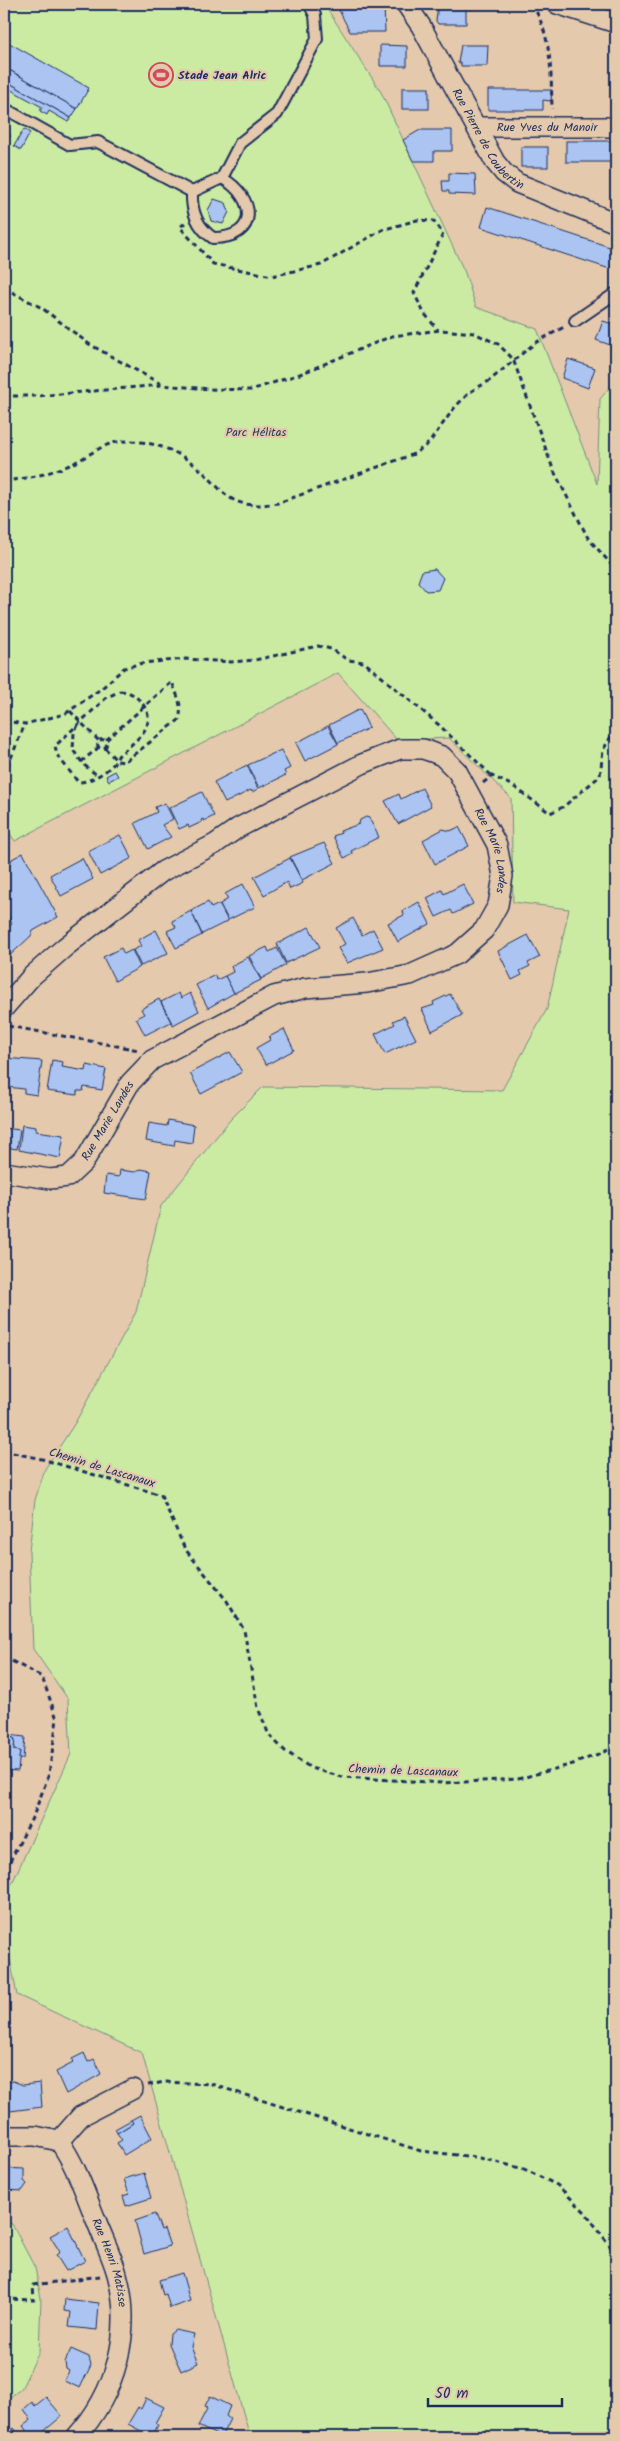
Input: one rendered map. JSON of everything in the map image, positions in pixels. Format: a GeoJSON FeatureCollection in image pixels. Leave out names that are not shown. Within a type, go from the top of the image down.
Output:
{"type":"FeatureCollection","features":[{"type":"Feature","properties":{"kind":"street","name":"Rue Pierre de Coubertin"},"geometry":{"type":"LineString","coordinates":[[406,4],[421,26],[496,162],[504,173],[517,183],[616,223]]}},
{"type":"Feature","properties":{"kind":"street"},"geometry":{"type":"LineString","coordinates":[[557,4],[616,23]]}},
{"type":"Feature","properties":{"kind":"street","name":"Rue Yves du Manoir"},"geometry":{"type":"LineString","coordinates":[[477,127],[616,127]]}},
{"type":"Feature","properties":{"kind":"street","name":"Rue Marie Landes"},"geometry":{"type":"LineString","coordinates":[[4,1008],[32,976],[65,947],[163,872],[215,844],[238,828],[362,764],[400,749],[423,749],[442,756],[457,771],[497,845],[503,876],[498,906],[484,930],[457,954],[410,975],[367,983],[305,988],[274,996],[152,1060],[130,1083],[84,1162],[68,1177],[50,1179],[4,1172]]}},
{"type":"Feature","properties":{"kind":"street"},"geometry":{"type":"LineString","coordinates":[[4,2136],[35,2136],[59,2141],[80,2116],[133,2088]]}},
{"type":"Feature","properties":{"kind":"street","name":"Rue Henri Matisse"},"geometry":{"type":"LineString","coordinates":[[59,2141],[73,2161],[117,2274],[122,2308],[122,2341],[112,2382],[101,2406],[76,2437]]}},
{"type":"Feature","properties":{"kind":"lane"},"geometry":{"type":"LineString","coordinates":[[192,192],[222,178],[240,143],[277,114],[317,39],[315,16],[309,4]]}},
{"type":"Feature","properties":{"kind":"lane"},"geometry":{"type":"LineString","coordinates":[[4,108],[70,145],[98,142],[192,192]]}},
{"type":"Feature","properties":{"kind":"lane"},"geometry":{"type":"LineString","coordinates":[[192,192],[191,206],[202,231],[213,238],[233,235],[243,229],[248,218],[244,196],[234,184],[222,178]]}},
{"type":"Feature","properties":{"kind":"lane"},"geometry":{"type":"LineString","coordinates":[[575,320],[616,293]]}},
{"type":"Feature","properties":{"kind":"path"},"geometry":{"type":"LineString","coordinates":[[532,4],[542,20],[552,57],[552,127]]}},
{"type":"Feature","properties":{"kind":"path"},"geometry":{"type":"LineString","coordinates":[[4,126],[9,136],[4,146]]}},
{"type":"Feature","properties":{"kind":"path"},"geometry":{"type":"LineString","coordinates":[[194,214],[180,227],[213,264],[272,276],[321,265],[382,230],[417,220],[434,221],[443,234],[414,293],[424,313],[439,330]]}},
{"type":"Feature","properties":{"kind":"path"},"geometry":{"type":"LineString","coordinates":[[4,288],[42,308],[89,344],[162,385]]}},
{"type":"Feature","properties":{"kind":"path"},"geometry":{"type":"LineString","coordinates":[[4,481],[40,474],[73,463],[98,448],[119,440],[142,442],[166,448],[190,459],[226,495],[237,502],[255,505],[278,503],[414,454],[429,443],[455,406],[465,397],[489,381],[534,342],[575,320]]}},
{"type":"Feature","properties":{"kind":"path"},"geometry":{"type":"LineString","coordinates":[[4,396],[38,396],[162,385],[251,390],[300,374],[392,336],[439,330],[474,333],[498,344],[513,359],[553,469],[588,538],[616,570]]}},
{"type":"Feature","properties":{"kind":"path"},"geometry":{"type":"LineString","coordinates":[[4,721],[25,724],[64,714],[102,688],[124,668],[143,663],[186,659],[231,662],[255,660],[318,646],[331,649],[348,660],[364,662],[441,726],[492,776],[513,786],[550,813],[563,807],[600,776],[603,750],[616,728]]}},
{"type":"Feature","properties":{"kind":"path"},"geometry":{"type":"LineString","coordinates":[[81,762],[99,747],[105,748],[117,761],[124,762],[179,720],[181,712],[180,701],[172,682],[106,741],[105,748]]}},
{"type":"Feature","properties":{"kind":"path"},"geometry":{"type":"LineString","coordinates":[[120,690],[135,695],[144,706],[150,719],[148,727],[118,756],[117,761],[83,783],[78,782],[54,749],[58,741],[80,721],[106,698],[120,690]]}},
{"type":"Feature","properties":{"kind":"path"},"geometry":{"type":"LineString","coordinates":[[69,711],[99,741],[99,747]]}},
{"type":"Feature","properties":{"kind":"path"},"geometry":{"type":"LineString","coordinates":[[80,721],[74,732],[74,753],[81,762],[97,774]]}},
{"type":"Feature","properties":{"kind":"path"},"geometry":{"type":"LineString","coordinates":[[4,775],[25,724]]}},
{"type":"Feature","properties":{"kind":"path"},"geometry":{"type":"LineString","coordinates":[[99,741],[106,741]]}},
{"type":"Feature","properties":{"kind":"path"},"geometry":{"type":"LineString","coordinates":[[470,793],[492,776]]}},
{"type":"Feature","properties":{"kind":"path"},"geometry":{"type":"LineString","coordinates":[[4,1025],[136,1048],[152,1060]]}},
{"type":"Feature","properties":{"kind":"path","name":"Chemin de Lascanaux"},"geometry":{"type":"LineString","coordinates":[[4,1451],[42,1459],[161,1495],[185,1549],[227,1602],[244,1630],[258,1708],[269,1735],[285,1751],[311,1768],[342,1777],[443,1783],[518,1779],[573,1764],[616,1747]]}},
{"type":"Feature","properties":{"kind":"path"},"geometry":{"type":"LineString","coordinates":[[4,1657],[42,1677],[57,1718],[49,1774],[34,1814],[4,1873]]}},
{"type":"Feature","properties":{"kind":"path"},"geometry":{"type":"LineString","coordinates":[[133,2088],[166,2082],[211,2084],[421,2151],[476,2157],[524,2169],[557,2184],[585,2212],[616,2254]]}},
{"type":"Feature","properties":{"kind":"path"},"geometry":{"type":"LineString","coordinates":[[4,2299],[34,2300],[33,2285],[117,2274]]}},
{"type":"Feature","properties":{"kind":"green space","name":"Parc Hélitas"},"geometry":{"type":"Polygon","coordinates":[[[4,4],[324,4],[381,92],[465,273],[476,307],[537,329],[597,484],[600,399],[616,380],[616,2437],[250,2437],[142,2053],[17,1995],[4,1926],[4,1901],[71,1754],[68,1699],[33,1649],[29,1552],[35,1500],[45,1469],[75,1423],[136,1312],[161,1206],[230,1120],[263,1087],[502,1090],[547,1009],[569,909],[513,902],[511,798],[449,738],[397,740],[338,673],[15,841],[4,825],[4,4]]]}},
{"type":"Feature","properties":{"kind":"green space"},"geometry":{"type":"Polygon","coordinates":[[[4,2221],[12,2224],[35,2268],[41,2298],[39,2352],[21,2389],[4,2401],[4,2221]]]}},
{"type":"Feature","properties":{"kind":"building"},"geometry":{"type":"Polygon","coordinates":[[[336,4],[384,4],[385,32],[350,32],[336,4]]]}},
{"type":"Feature","properties":{"kind":"building"},"geometry":{"type":"Polygon","coordinates":[[[438,4],[466,4],[466,24],[438,24],[436,21],[438,4]]]}},
{"type":"Feature","properties":{"kind":"building"},"geometry":{"type":"Polygon","coordinates":[[[4,40],[89,88],[77,109],[4,67],[4,40]]]}},
{"type":"Feature","properties":{"kind":"building"},"geometry":{"type":"Polygon","coordinates":[[[380,45],[407,46],[407,66],[380,66],[380,45]]]}},
{"type":"Feature","properties":{"kind":"building"},"geometry":{"type":"Polygon","coordinates":[[[461,45],[488,45],[487,66],[461,66],[461,63],[458,63],[461,45]]]}},
{"type":"Feature","properties":{"kind":"building"},"geometry":{"type":"Polygon","coordinates":[[[4,67],[77,109],[71,118],[4,80],[4,67]]]}},
{"type":"Feature","properties":{"kind":"building"},"geometry":{"type":"Polygon","coordinates":[[[4,80],[71,118],[68,122],[49,111],[47,115],[40,111],[42,107],[4,86],[4,80]]]}},
{"type":"Feature","properties":{"kind":"building"},"geometry":{"type":"Polygon","coordinates":[[[402,88],[429,88],[429,109],[402,109],[402,88]]]}},
{"type":"Feature","properties":{"kind":"building"},"geometry":{"type":"Polygon","coordinates":[[[488,90],[552,90],[551,101],[543,100],[543,110],[488,110],[488,90]]]}},
{"type":"Feature","properties":{"kind":"building"},"geometry":{"type":"Polygon","coordinates":[[[24,129],[30,133],[21,150],[14,146],[24,129]]]}},
{"type":"Feature","properties":{"kind":"building"},"geometry":{"type":"Polygon","coordinates":[[[420,130],[452,130],[452,151],[434,151],[434,161],[413,161],[403,140],[420,130]]]}},
{"type":"Feature","properties":{"kind":"building"},"geometry":{"type":"Polygon","coordinates":[[[566,141],[616,141],[616,162],[566,162],[566,141]]]}},
{"type":"Feature","properties":{"kind":"building"},"geometry":{"type":"Polygon","coordinates":[[[521,147],[548,147],[548,167],[521,167],[521,147]]]}},
{"type":"Feature","properties":{"kind":"building"},"geometry":{"type":"Polygon","coordinates":[[[449,173],[475,174],[476,195],[449,194],[449,191],[443,191],[442,181],[449,181],[449,173]]]}},
{"type":"Feature","properties":{"kind":"building"},"geometry":{"type":"Polygon","coordinates":[[[214,199],[226,203],[229,212],[223,224],[211,221],[208,210],[214,199]]]}},
{"type":"Feature","properties":{"kind":"building"},"geometry":{"type":"Polygon","coordinates":[[[487,207],[616,249],[610,269],[481,227],[487,207]]]}},
{"type":"Feature","properties":{"kind":"building"},"geometry":{"type":"Polygon","coordinates":[[[603,321],[616,325],[616,347],[596,340],[603,321]]]}},
{"type":"Feature","properties":{"kind":"building"},"geometry":{"type":"Polygon","coordinates":[[[568,359],[595,368],[588,388],[562,378],[568,359]]]}},
{"type":"Feature","properties":{"kind":"building"},"geometry":{"type":"Polygon","coordinates":[[[435,569],[443,578],[438,590],[426,591],[418,582],[422,571],[435,569]]]}},
{"type":"Feature","properties":{"kind":"building"},"geometry":{"type":"Polygon","coordinates":[[[360,709],[369,728],[338,743],[329,725],[360,709]]]}},
{"type":"Feature","properties":{"kind":"building"},"geometry":{"type":"Polygon","coordinates":[[[328,726],[338,744],[305,761],[296,743],[328,726]]]}},
{"type":"Feature","properties":{"kind":"building"},"geometry":{"type":"Polygon","coordinates":[[[281,750],[290,768],[284,771],[286,775],[259,788],[248,765],[281,750]]]}},
{"type":"Feature","properties":{"kind":"building"},"geometry":{"type":"Polygon","coordinates":[[[247,765],[258,789],[252,792],[251,790],[225,803],[214,782],[247,765]]]}},
{"type":"Feature","properties":{"kind":"building"},"geometry":{"type":"Polygon","coordinates":[[[115,771],[118,776],[109,781],[106,776],[115,771]]]}},
{"type":"Feature","properties":{"kind":"building"},"geometry":{"type":"Polygon","coordinates":[[[422,788],[431,806],[398,824],[385,801],[399,794],[401,799],[422,788]]]}},
{"type":"Feature","properties":{"kind":"building"},"geometry":{"type":"Polygon","coordinates":[[[202,792],[214,816],[204,821],[203,819],[201,820],[202,822],[189,828],[188,825],[179,829],[169,808],[202,792]]]}},
{"type":"Feature","properties":{"kind":"building"},"geometry":{"type":"Polygon","coordinates":[[[165,803],[173,819],[162,825],[171,837],[148,849],[135,823],[157,812],[155,807],[165,803]]]}},
{"type":"Feature","properties":{"kind":"building"},"geometry":{"type":"Polygon","coordinates":[[[366,817],[369,818],[379,837],[351,851],[353,854],[344,858],[333,836],[341,833],[340,831],[359,824],[360,820],[366,817]]]}},
{"type":"Feature","properties":{"kind":"building"},"geometry":{"type":"Polygon","coordinates":[[[459,827],[469,846],[435,864],[423,840],[443,829],[450,831],[459,827]]]}},
{"type":"Feature","properties":{"kind":"building"},"geometry":{"type":"Polygon","coordinates":[[[120,835],[132,858],[100,875],[88,851],[120,835]]]}},
{"type":"Feature","properties":{"kind":"building"},"geometry":{"type":"Polygon","coordinates":[[[324,843],[335,863],[302,880],[290,857],[324,843]]]}},
{"type":"Feature","properties":{"kind":"building"},"geometry":{"type":"Polygon","coordinates":[[[23,853],[58,917],[33,931],[31,936],[6,959],[4,957],[4,932],[12,924],[5,908],[7,907],[4,899],[4,869],[7,870],[12,859],[23,853]]]}},
{"type":"Feature","properties":{"kind":"building"},"geometry":{"type":"Polygon","coordinates":[[[82,858],[93,879],[61,896],[50,875],[82,858]]]}},
{"type":"Feature","properties":{"kind":"building"},"geometry":{"type":"Polygon","coordinates":[[[290,858],[303,883],[290,889],[287,882],[264,895],[254,877],[290,858]]]}},
{"type":"Feature","properties":{"kind":"building"},"geometry":{"type":"Polygon","coordinates":[[[243,884],[255,907],[228,920],[220,904],[228,899],[225,894],[243,884]]]}},
{"type":"Feature","properties":{"kind":"building"},"geometry":{"type":"Polygon","coordinates":[[[463,884],[473,904],[453,914],[451,910],[436,917],[427,898],[442,890],[444,894],[463,884]]]}},
{"type":"Feature","properties":{"kind":"building"},"geometry":{"type":"Polygon","coordinates":[[[208,902],[211,908],[219,904],[228,921],[202,934],[191,911],[208,902]]]}},
{"type":"Feature","properties":{"kind":"building"},"geometry":{"type":"Polygon","coordinates":[[[419,902],[430,924],[398,942],[388,923],[404,915],[403,911],[419,902]]]}},
{"type":"Feature","properties":{"kind":"building"},"geometry":{"type":"Polygon","coordinates":[[[191,911],[202,935],[176,948],[167,931],[176,927],[172,921],[191,911]]]}},
{"type":"Feature","properties":{"kind":"building"},"geometry":{"type":"Polygon","coordinates":[[[353,918],[362,935],[373,929],[383,948],[347,963],[338,948],[345,944],[336,928],[353,918]]]}},
{"type":"Feature","properties":{"kind":"building"},"geometry":{"type":"Polygon","coordinates":[[[309,927],[320,947],[286,963],[277,944],[309,927]]]}},
{"type":"Feature","properties":{"kind":"building"},"geometry":{"type":"Polygon","coordinates":[[[156,930],[168,953],[141,966],[133,950],[141,946],[138,940],[156,930]]]}},
{"type":"Feature","properties":{"kind":"building"},"geometry":{"type":"Polygon","coordinates":[[[528,935],[540,957],[528,963],[530,966],[520,971],[522,975],[512,980],[498,951],[528,935]]]}},
{"type":"Feature","properties":{"kind":"building"},"geometry":{"type":"Polygon","coordinates":[[[267,947],[269,952],[277,948],[286,965],[261,979],[249,956],[267,947]]]}},
{"type":"Feature","properties":{"kind":"building"},"geometry":{"type":"Polygon","coordinates":[[[121,948],[124,954],[132,950],[140,967],[115,981],[103,957],[121,948]]]}},
{"type":"Feature","properties":{"kind":"building"},"geometry":{"type":"Polygon","coordinates":[[[248,957],[261,980],[234,993],[225,976],[233,972],[231,966],[248,957]]]}},
{"type":"Feature","properties":{"kind":"building"},"geometry":{"type":"Polygon","coordinates":[[[215,975],[216,980],[225,976],[234,993],[208,1008],[196,985],[215,975]]]}},
{"type":"Feature","properties":{"kind":"building"},"geometry":{"type":"Polygon","coordinates":[[[179,993],[181,998],[190,993],[199,1011],[173,1025],[161,1002],[179,993]]]}},
{"type":"Feature","properties":{"kind":"building"},"geometry":{"type":"Polygon","coordinates":[[[450,994],[462,1015],[432,1031],[422,1009],[434,1005],[433,1002],[450,994]]]}},
{"type":"Feature","properties":{"kind":"building"},"geometry":{"type":"Polygon","coordinates":[[[159,999],[171,1022],[145,1035],[136,1018],[144,1014],[141,1009],[159,999]]]}},
{"type":"Feature","properties":{"kind":"building"},"geometry":{"type":"Polygon","coordinates":[[[404,1016],[416,1039],[385,1054],[375,1034],[395,1024],[393,1021],[404,1016]]]}},
{"type":"Feature","properties":{"kind":"building"},"geometry":{"type":"Polygon","coordinates":[[[284,1029],[294,1050],[266,1065],[256,1048],[270,1040],[269,1037],[284,1029]]]}},
{"type":"Feature","properties":{"kind":"building"},"geometry":{"type":"Polygon","coordinates":[[[230,1052],[242,1072],[201,1094],[190,1073],[230,1052]]]}},
{"type":"Feature","properties":{"kind":"building"},"geometry":{"type":"Polygon","coordinates":[[[4,1058],[42,1061],[37,1095],[24,1093],[24,1089],[7,1087],[6,1091],[4,1090],[4,1058]]]}},
{"type":"Feature","properties":{"kind":"building"},"geometry":{"type":"Polygon","coordinates":[[[52,1060],[63,1062],[62,1067],[86,1071],[87,1065],[106,1069],[102,1090],[84,1087],[83,1091],[77,1091],[77,1095],[47,1091],[52,1060]]]}},
{"type":"Feature","properties":{"kind":"building"},"geometry":{"type":"Polygon","coordinates":[[[168,1120],[194,1125],[192,1143],[175,1140],[174,1146],[146,1141],[149,1123],[167,1126],[168,1120]]]}},
{"type":"Feature","properties":{"kind":"building"},"geometry":{"type":"Polygon","coordinates":[[[22,1125],[36,1127],[36,1131],[64,1135],[60,1158],[19,1150],[22,1125]]]}},
{"type":"Feature","properties":{"kind":"building"},"geometry":{"type":"Polygon","coordinates":[[[4,1128],[20,1130],[17,1149],[4,1147],[4,1128]]]}},
{"type":"Feature","properties":{"kind":"building"},"geometry":{"type":"Polygon","coordinates":[[[141,1169],[151,1171],[146,1199],[104,1193],[106,1175],[119,1177],[120,1170],[135,1172],[141,1169]]]}},
{"type":"Feature","properties":{"kind":"building"},"geometry":{"type":"Polygon","coordinates":[[[8,1735],[15,1739],[14,1750],[20,1751],[18,1771],[4,1770],[4,1738],[8,1735]]]}},
{"type":"Feature","properties":{"kind":"building"},"geometry":{"type":"Polygon","coordinates":[[[8,1735],[25,1737],[23,1759],[19,1759],[20,1751],[14,1750],[15,1739],[8,1735]]]}},
{"type":"Feature","properties":{"kind":"building"},"geometry":{"type":"Polygon","coordinates":[[[84,2053],[88,2062],[94,2059],[101,2074],[66,2094],[56,2072],[73,2063],[72,2059],[84,2053]]]}},
{"type":"Feature","properties":{"kind":"building"},"geometry":{"type":"Polygon","coordinates":[[[13,2081],[23,2085],[40,2083],[42,2107],[10,2111],[8,2087],[5,2087],[4,2083],[13,2081]]]}},
{"type":"Feature","properties":{"kind":"building"},"geometry":{"type":"Polygon","coordinates":[[[140,2115],[152,2138],[124,2155],[117,2143],[122,2140],[117,2133],[133,2123],[131,2120],[140,2115]]]}},
{"type":"Feature","properties":{"kind":"building"},"geometry":{"type":"Polygon","coordinates":[[[131,2120],[133,2123],[117,2133],[115,2129],[131,2120]]]}},
{"type":"Feature","properties":{"kind":"building"},"geometry":{"type":"Polygon","coordinates":[[[4,2168],[24,2169],[24,2181],[27,2184],[22,2191],[6,2190],[6,2194],[4,2194],[4,2168]]]}},
{"type":"Feature","properties":{"kind":"building"},"geometry":{"type":"Polygon","coordinates":[[[144,2173],[151,2198],[126,2206],[123,2196],[129,2194],[124,2179],[144,2173]]]}},
{"type":"Feature","properties":{"kind":"building"},"geometry":{"type":"Polygon","coordinates":[[[155,2214],[161,2230],[164,2229],[170,2246],[144,2254],[135,2221],[155,2214]]]}},
{"type":"Feature","properties":{"kind":"building"},"geometry":{"type":"Polygon","coordinates":[[[68,2226],[85,2261],[66,2271],[56,2255],[60,2252],[50,2236],[68,2226]]]}},
{"type":"Feature","properties":{"kind":"building"},"geometry":{"type":"Polygon","coordinates":[[[182,2273],[190,2301],[170,2308],[166,2294],[163,2295],[159,2280],[182,2273]]]}},
{"type":"Feature","properties":{"kind":"building"},"geometry":{"type":"Polygon","coordinates":[[[65,2299],[99,2303],[97,2330],[69,2327],[71,2312],[64,2311],[65,2299]]]}},
{"type":"Feature","properties":{"kind":"building"},"geometry":{"type":"Polygon","coordinates":[[[175,2330],[194,2334],[191,2347],[198,2363],[181,2371],[169,2344],[170,2334],[175,2330]]]}},
{"type":"Feature","properties":{"kind":"building"},"geometry":{"type":"Polygon","coordinates":[[[71,2349],[89,2357],[91,2365],[80,2388],[64,2381],[69,2371],[66,2369],[65,2362],[71,2349]]]}},
{"type":"Feature","properties":{"kind":"building"},"geometry":{"type":"Polygon","coordinates":[[[210,2396],[230,2406],[226,2416],[230,2419],[221,2437],[198,2426],[208,2407],[205,2406],[210,2396]]]}},
{"type":"Feature","properties":{"kind":"building"},"geometry":{"type":"Polygon","coordinates":[[[46,2397],[62,2416],[37,2437],[31,2437],[23,2426],[31,2420],[24,2409],[32,2402],[35,2406],[46,2397]]]}},
{"type":"Feature","properties":{"kind":"building"},"geometry":{"type":"Polygon","coordinates":[[[146,2398],[164,2407],[155,2423],[158,2425],[152,2437],[128,2424],[138,2407],[141,2409],[146,2398]]]}},
{"type":"Feature","properties":{"kind":"building"},"geometry":{"type":"Polygon","coordinates":[[[14,2428],[20,2437],[5,2437],[4,2435],[14,2428]]]}},
{"type":"Feature","properties":{"kind":"place","name":"Stade Jean Alric"},"geometry":{"type":"Point","coordinates":[161,75]}}]}
